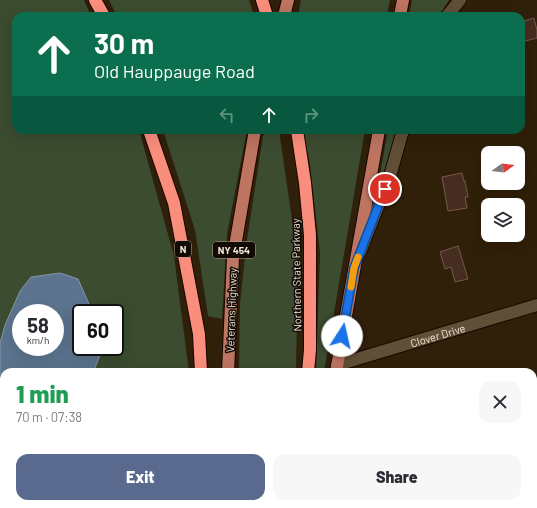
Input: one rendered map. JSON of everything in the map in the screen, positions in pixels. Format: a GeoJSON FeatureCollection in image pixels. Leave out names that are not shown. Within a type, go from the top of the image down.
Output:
{"type":"FeatureCollection","features":[{"type":"Feature","properties":{"kind":"highway"},"geometry":{"type":"LineString","coordinates":[[96,0],[102,12]]}},
{"type":"Feature","properties":{"kind":"highway"},"geometry":{"type":"LineString","coordinates":[[262,0],[266,12]]}},
{"type":"Feature","properties":{"kind":"highway","name":"N"},"geometry":{"type":"LineString","coordinates":[[150,134],[174,203],[199,334],[202,368]]}},
{"type":"Feature","properties":{"kind":"highway","name":"Northern State Parkway"},"geometry":{"type":"LineString","coordinates":[[298,134],[305,182],[310,235],[310,350],[308,368]]}},
{"type":"Feature","properties":{"kind":"main road"},"geometry":{"type":"LineString","coordinates":[[285,12],[288,0]]}},
{"type":"Feature","properties":{"kind":"main road"},"geometry":{"type":"LineString","coordinates":[[401,12],[403,0]]}},
{"type":"Feature","properties":{"kind":"main road","name":"Veterans Highway"},"geometry":{"type":"LineString","coordinates":[[228,368],[233,258],[254,134]]}},
{"type":"Feature","properties":{"kind":"main road"},"geometry":{"type":"LineString","coordinates":[[337,368],[379,134]]}},
{"type":"Feature","properties":{"kind":"street"},"geometry":{"type":"LineString","coordinates":[[451,12],[460,0]]}},
{"type":"Feature","properties":{"kind":"street"},"geometry":{"type":"LineString","coordinates":[[354,268],[390,176],[402,134]]}},
{"type":"Feature","properties":{"kind":"street","name":"Clover Drive"},"geometry":{"type":"LineString","coordinates":[[337,368],[537,305]]}},
{"type":"Feature","properties":{"kind":"green space"},"geometry":{"type":"Polygon","coordinates":[[[0,0],[84,0],[89,12],[12,12],[12,134],[140,134],[174,256],[188,368],[95,368],[100,356],[124,356],[124,304],[89,304],[78,279],[31,277],[20,291],[14,304],[12,304],[12,309],[5,325],[0,343],[0,0]]]}},
{"type":"Feature","properties":{"kind":"green space"},"geometry":{"type":"Polygon","coordinates":[[[109,0],[249,0],[253,12],[115,12],[109,0]]]}},
{"type":"Feature","properties":{"kind":"green space"},"geometry":{"type":"Polygon","coordinates":[[[301,0],[390,0],[388,12],[299,12],[301,0]]]}},
{"type":"Feature","properties":{"kind":"green space"},"geometry":{"type":"Polygon","coordinates":[[[412,0],[449,0],[442,12],[410,12],[412,0]]]}},
{"type":"Feature","properties":{"kind":"green space"},"geometry":{"type":"Polygon","coordinates":[[[164,134],[246,134],[227,234],[222,319],[208,316],[195,230],[164,134]]]}},
{"type":"Feature","properties":{"kind":"green space"},"geometry":{"type":"Polygon","coordinates":[[[265,134],[280,134],[298,261],[296,368],[239,368],[240,304],[246,246],[263,136],[265,134]]]}},
{"type":"Feature","properties":{"kind":"green space"},"geometry":{"type":"Polygon","coordinates":[[[304,134],[364,134],[325,368],[316,368],[320,253],[310,165],[304,134]]]}},
{"type":"Feature","properties":{"kind":"green space"},"geometry":{"type":"Polygon","coordinates":[[[387,134],[397,134],[384,175],[380,174],[387,134]]]}},
{"type":"Feature","properties":{"kind":"water"},"geometry":{"type":"Polygon","coordinates":[[[60,273],[78,279],[89,304],[72,304],[72,356],[100,356],[95,368],[0,368],[0,343],[5,325],[12,309],[12,356],[64,356],[64,304],[14,304],[20,291],[31,277],[60,273]]]}},
{"type":"Feature","properties":{"kind":"building"},"geometry":{"type":"Polygon","coordinates":[[[534,18],[537,38],[525,41],[525,21],[534,18]]]}},
{"type":"Feature","properties":{"kind":"building"},"geometry":{"type":"Polygon","coordinates":[[[462,173],[468,197],[465,197],[467,208],[448,211],[442,177],[462,173]]]}},
{"type":"Feature","properties":{"kind":"building"},"geometry":{"type":"Polygon","coordinates":[[[458,246],[468,279],[455,282],[451,267],[445,269],[440,252],[458,246]]]}},
{"type":"Feature","properties":{"kind":"slow traffic"},"geometry":{"type":"LineString","coordinates":[[351,287],[354,268],[358,257]]}},
{"type":"Feature","properties":{"kind":"route"},"geometry":{"type":"LineString","coordinates":[[342,336],[354,268],[385,189]]}}]}
